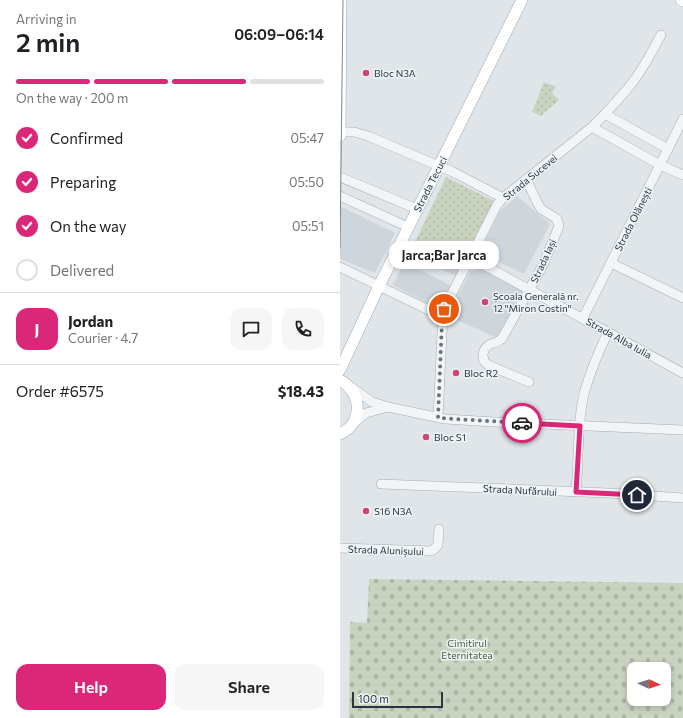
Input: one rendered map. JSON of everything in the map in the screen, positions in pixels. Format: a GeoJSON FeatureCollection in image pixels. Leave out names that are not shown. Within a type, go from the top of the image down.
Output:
{"type":"FeatureCollection","features":[{"type":"Feature","properties":{"kind":"main road"},"geometry":{"type":"LineString","coordinates":[[340,136],[342,0]]}},
{"type":"Feature","properties":{"kind":"main road","name":"Strada Tecuci"},"geometry":{"type":"LineString","coordinates":[[340,370],[408,227],[522,0]]}},
{"type":"Feature","properties":{"kind":"main road"},"geometry":{"type":"LineString","coordinates":[[340,434],[351,426],[356,418],[357,405],[354,392],[344,382]]}},
{"type":"Feature","properties":{"kind":"street","name":"Strada Sucevei"},"geometry":{"type":"LineString","coordinates":[[438,418],[444,309],[497,205],[503,198],[526,179],[592,127],[605,114],[633,83],[646,64],[661,35]]}},
{"type":"Feature","properties":{"kind":"street"},"geometry":{"type":"LineString","coordinates":[[605,114],[668,149]]}},
{"type":"Feature","properties":{"kind":"street","name":"Strada Olănești"},"geometry":{"type":"LineString","coordinates":[[583,318],[683,119]]}},
{"type":"Feature","properties":{"kind":"street"},"geometry":{"type":"LineString","coordinates":[[592,127],[660,165],[683,176]]}},
{"type":"Feature","properties":{"kind":"street"},"geometry":{"type":"LineString","coordinates":[[340,132],[354,132],[368,136],[453,172],[503,198]]}},
{"type":"Feature","properties":{"kind":"street"},"geometry":{"type":"LineString","coordinates":[[340,177],[417,209]]}},
{"type":"Feature","properties":{"kind":"street","name":"Strada Iași"},"geometry":{"type":"LineString","coordinates":[[526,179],[541,209],[555,217],[559,223],[559,226],[543,265],[500,341],[490,344],[485,348],[483,355],[485,362],[488,365],[529,382]]}},
{"type":"Feature","properties":{"kind":"street"},"geometry":{"type":"LineString","coordinates":[[340,196],[408,227]]}},
{"type":"Feature","properties":{"kind":"street","name":"Strada Alba Iulia"},"geometry":{"type":"LineString","coordinates":[[471,258],[683,373]]}},
{"type":"Feature","properties":{"kind":"street"},"geometry":{"type":"LineString","coordinates":[[611,263],[683,298]]}},
{"type":"Feature","properties":{"kind":"street"},"geometry":{"type":"LineString","coordinates":[[340,267],[443,317]]}},
{"type":"Feature","properties":{"kind":"street"},"geometry":{"type":"LineString","coordinates":[[576,492],[580,426],[585,391],[598,354],[608,332]]}},
{"type":"Feature","properties":{"kind":"street"},"geometry":{"type":"LineString","coordinates":[[344,382],[368,400],[388,407],[438,418],[488,422],[683,430]]}},
{"type":"Feature","properties":{"kind":"street"},"geometry":{"type":"LineString","coordinates":[[351,426],[366,413],[388,407]]}},
{"type":"Feature","properties":{"kind":"street","name":"Strada Nufărului"},"geometry":{"type":"LineString","coordinates":[[381,484],[683,498]]}},
{"type":"Feature","properties":{"kind":"street","name":"Strada Alunișului"},"geometry":{"type":"LineString","coordinates":[[340,548],[432,551],[438,545],[439,529]]}},
{"type":"Feature","properties":{"kind":"shaded area","name":"Școala Generală nr. 12 \"Miron Costin\""},"geometry":{"type":"Polygon","coordinates":[[[517,196],[550,224],[524,274],[486,256],[483,245],[500,211],[517,196]]]}},
{"type":"Feature","properties":{"kind":"shaded area"},"geometry":{"type":"Polygon","coordinates":[[[340,206],[395,233],[375,273],[340,259],[340,206]]]}},
{"type":"Feature","properties":{"kind":"shaded area"},"geometry":{"type":"Polygon","coordinates":[[[411,246],[459,270],[456,276],[407,253],[411,246]]]}},
{"type":"Feature","properties":{"kind":"shaded area"},"geometry":{"type":"Polygon","coordinates":[[[404,262],[452,286],[440,310],[393,285],[404,262]]]}},
{"type":"Feature","properties":{"kind":"shaded area","name":"Școala Generală nr. 12 \"Miron Costin\""},"geometry":{"type":"Polygon","coordinates":[[[480,268],[524,290],[497,338],[447,315],[471,271],[480,268]]]}},
{"type":"Feature","properties":{"kind":"green space"},"geometry":{"type":"Polygon","coordinates":[[[544,82],[556,87],[552,93],[559,100],[541,116],[532,112],[544,82]]]}},
{"type":"Feature","properties":{"kind":"green space"},"geometry":{"type":"Polygon","coordinates":[[[446,177],[494,201],[462,264],[414,244],[446,177]]]}},
{"type":"Feature","properties":{"kind":"green space","name":"Cimitirul Eternitatea"},"geometry":{"type":"Polygon","coordinates":[[[369,579],[683,583],[683,718],[349,718],[350,622],[367,623],[369,579]]]}},
{"type":"Feature","properties":{"kind":"tram line"},"geometry":{"type":"LineString","coordinates":[[340,248],[343,0]]}},
{"type":"Feature","properties":{"kind":"way so far"},"geometry":{"type":"LineString","coordinates":[[444,309],[442,321],[438,418],[522,423]]}},
{"type":"Feature","properties":{"kind":"place","name":"Bloc N3A"},"geometry":{"type":"Point","coordinates":[366,73]}},
{"type":"Feature","properties":{"kind":"place","name":"Școala Generală nr. 12 \"Miron Costin\""},"geometry":{"type":"Point","coordinates":[485,302]}},
{"type":"Feature","properties":{"kind":"place","name":"Jarca;Bar Jarca"},"geometry":{"type":"Point","coordinates":[444,309]}},
{"type":"Feature","properties":{"kind":"place","name":"Bloc R2"},"geometry":{"type":"Point","coordinates":[456,373]}},
{"type":"Feature","properties":{"kind":"place","name":"Bloc S1"},"geometry":{"type":"Point","coordinates":[426,437]}},
{"type":"Feature","properties":{"kind":"place","name":"S16 N3A"},"geometry":{"type":"Point","coordinates":[366,511]}},
{"type":"Feature","properties":{"kind":"route"},"geometry":{"type":"LineString","coordinates":[[522,423],[580,426],[576,492],[637,495]]}}]}
